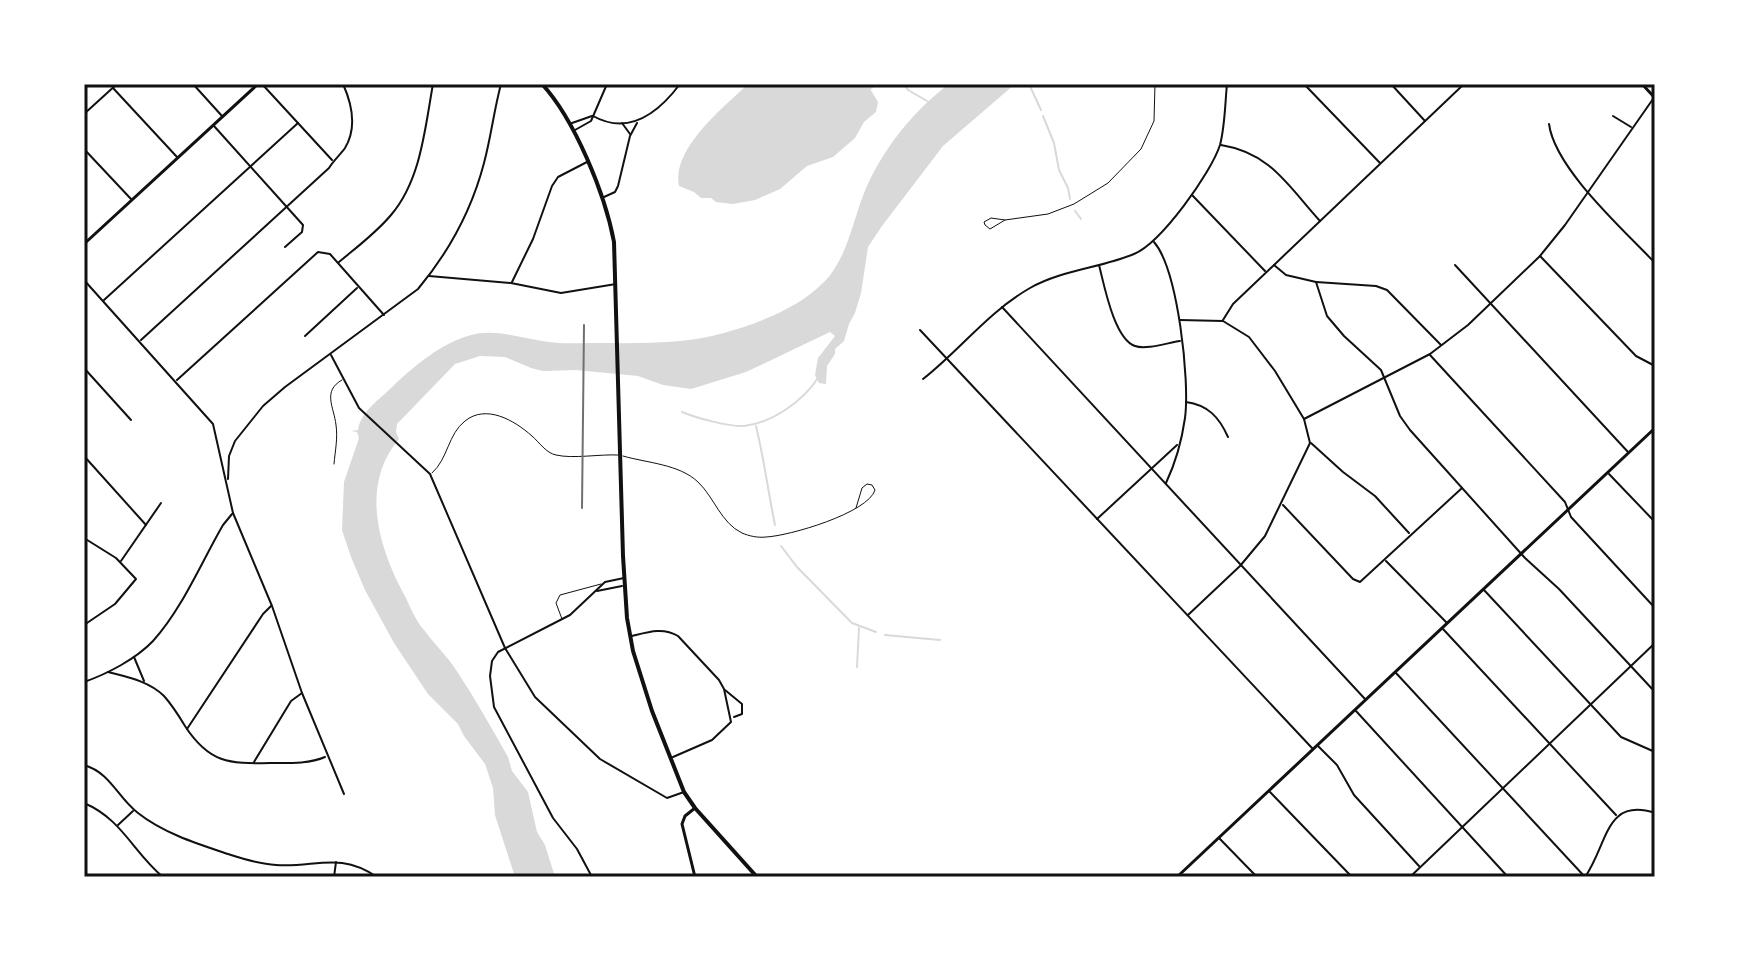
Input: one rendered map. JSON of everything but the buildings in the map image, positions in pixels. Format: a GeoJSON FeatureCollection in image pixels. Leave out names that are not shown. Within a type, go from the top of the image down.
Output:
{"type":"FeatureCollection","features":[{"type":"Feature","properties":{"kind":"main road"},"geometry":{"type":"LineString","coordinates":[[542,84],[574,131],[614,242],[624,577],[630,636],[641,680],[684,792],[757,877]]}},
{"type":"Feature","properties":{"kind":"street"},"geometry":{"type":"LineString","coordinates":[[84,114],[117,84]]}},
{"type":"Feature","properties":{"kind":"street"},"geometry":{"type":"LineString","coordinates":[[193,84],[223,116]]}},
{"type":"Feature","properties":{"kind":"street"},"geometry":{"type":"LineString","coordinates":[[84,244],[260,84],[333,161]]}},
{"type":"Feature","properties":{"kind":"street"},"geometry":{"type":"LineString","coordinates":[[140,341],[329,168],[344,149],[351,131],[350,105],[343,84]]}},
{"type":"Feature","properties":{"kind":"street"},"geometry":{"type":"LineString","coordinates":[[339,263],[389,218],[401,201],[419,157],[433,84]]}},
{"type":"Feature","properties":{"kind":"street"},"geometry":{"type":"LineString","coordinates":[[228,484],[230,452],[240,432],[275,395],[419,288],[428,275],[471,203],[484,164],[501,84]]}},
{"type":"Feature","properties":{"kind":"street"},"geometry":{"type":"LineString","coordinates":[[574,131],[591,121],[607,84]]}},
{"type":"Feature","properties":{"kind":"street"},"geometry":{"type":"LineString","coordinates":[[593,116],[599,120],[637,122],[660,108],[680,84]]}},
{"type":"Feature","properties":{"kind":"street"},"geometry":{"type":"LineString","coordinates":[[923,379],[947,360],[980,324],[1042,282],[1134,254],[1153,241],[1207,173],[1220,145],[1227,84]]}},
{"type":"Feature","properties":{"kind":"street"},"geometry":{"type":"LineString","coordinates":[[1304,84],[1381,164]]}},
{"type":"Feature","properties":{"kind":"street"},"geometry":{"type":"LineString","coordinates":[[1391,84],[1426,122]]}},
{"type":"Feature","properties":{"kind":"street"},"geometry":{"type":"LineString","coordinates":[[1223,321],[1230,307],[1464,84]]}},
{"type":"Feature","properties":{"kind":"street"},"geometry":{"type":"LineString","coordinates":[[1304,419],[1430,354],[1540,256],[1590,193],[1632,127],[1655,98],[1644,85]]}},
{"type":"Feature","properties":{"kind":"street"},"geometry":{"type":"LineString","coordinates":[[113,88],[178,158]]}},
{"type":"Feature","properties":{"kind":"street"},"geometry":{"type":"LineString","coordinates":[[570,123],[593,116]]}},
{"type":"Feature","properties":{"kind":"street"},"geometry":{"type":"LineString","coordinates":[[1613,116],[1632,127]]}},
{"type":"Feature","properties":{"kind":"street"},"geometry":{"type":"LineString","coordinates":[[601,199],[615,192],[618,186],[630,136],[637,122]]}},
{"type":"Feature","properties":{"kind":"street"},"geometry":{"type":"LineString","coordinates":[[103,301],[298,123]]}},
{"type":"Feature","properties":{"kind":"street"},"geometry":{"type":"LineString","coordinates":[[621,123],[630,136]]}},
{"type":"Feature","properties":{"kind":"street"},"geometry":{"type":"LineString","coordinates":[[1549,124],[1552,138],[1563,159],[1655,263]]}},
{"type":"Feature","properties":{"kind":"street"},"geometry":{"type":"LineString","coordinates":[[213,125],[304,227],[285,247]]}},
{"type":"Feature","properties":{"kind":"street"},"geometry":{"type":"LineString","coordinates":[[1220,145],[1248,151],[1262,158],[1320,221]]}},
{"type":"Feature","properties":{"kind":"street"},"geometry":{"type":"LineString","coordinates":[[85,152],[132,200]]}},
{"type":"Feature","properties":{"kind":"street"},"geometry":{"type":"LineString","coordinates":[[511,283],[533,239],[552,186],[562,175],[587,162]]}},
{"type":"Feature","properties":{"kind":"street"},"geometry":{"type":"LineString","coordinates":[[1192,195],[1266,272]]}},
{"type":"Feature","properties":{"kind":"street"},"geometry":{"type":"LineString","coordinates":[[1153,241],[1168,268],[1180,320],[1186,402],[1178,444],[1165,485]]}},
{"type":"Feature","properties":{"kind":"street"},"geometry":{"type":"LineString","coordinates":[[176,381],[316,252],[330,254],[384,315]]}},
{"type":"Feature","properties":{"kind":"street"},"geometry":{"type":"LineString","coordinates":[[1540,256],[1636,356],[1655,366]]}},
{"type":"Feature","properties":{"kind":"street"},"geometry":{"type":"LineString","coordinates":[[1099,265],[1112,313],[1128,341],[1137,346],[1181,341]]}},
{"type":"Feature","properties":{"kind":"street"},"geometry":{"type":"LineString","coordinates":[[1274,265],[1286,275],[1316,282],[1376,286],[1387,290],[1442,345]]}},
{"type":"Feature","properties":{"kind":"street"},"geometry":{"type":"LineString","coordinates":[[1455,265],[1629,453]]}},
{"type":"Feature","properties":{"kind":"street"},"geometry":{"type":"LineString","coordinates":[[428,275],[432,278],[511,283],[561,293],[616,284]]}},
{"type":"Feature","properties":{"kind":"street"},"geometry":{"type":"LineString","coordinates":[[84,280],[213,424],[233,513],[272,606],[326,756],[344,794]]}},
{"type":"Feature","properties":{"kind":"street"},"geometry":{"type":"LineString","coordinates":[[1316,282],[1333,324],[1374,362],[1384,377],[1402,421],[1521,554],[1559,589],[1655,692]]}},
{"type":"Feature","properties":{"kind":"street"},"geometry":{"type":"LineString","coordinates":[[305,336],[359,287]]}},
{"type":"Feature","properties":{"kind":"street"},"geometry":{"type":"LineString","coordinates":[[1002,307],[1366,700]]}},
{"type":"Feature","properties":{"kind":"street"},"geometry":{"type":"LineString","coordinates":[[1180,320],[1223,321],[1249,337],[1264,353],[1304,419],[1310,443],[1375,496],[1411,535]]}},
{"type":"Feature","properties":{"kind":"street"},"geometry":{"type":"LineString","coordinates":[[920,330],[1313,749]]}},
{"type":"Feature","properties":{"kind":"street"},"geometry":{"type":"LineString","coordinates":[[1430,354],[1565,502],[1571,517],[1655,608]]}},
{"type":"Feature","properties":{"kind":"street"},"geometry":{"type":"LineString","coordinates":[[331,355],[342,380],[364,415],[430,474],[505,648],[535,697],[600,759],[667,798],[684,792]]}},
{"type":"Feature","properties":{"kind":"street"},"geometry":{"type":"LineString","coordinates":[[84,368],[131,420]]}},
{"type":"Feature","properties":{"kind":"street"},"geometry":{"type":"LineString","coordinates":[[1186,402],[1208,408],[1228,437]]}},
{"type":"Feature","properties":{"kind":"street"},"geometry":{"type":"LineString","coordinates":[[1177,877],[1655,428]]}},
{"type":"Feature","properties":{"kind":"street"},"geometry":{"type":"LineString","coordinates":[[1651,432],[1655,437]]}},
{"type":"Feature","properties":{"kind":"street"},"geometry":{"type":"LineString","coordinates":[[1187,616],[1240,566],[1265,536],[1310,443]]}},
{"type":"Feature","properties":{"kind":"street"},"geometry":{"type":"LineString","coordinates":[[1096,520],[1178,444]]}},
{"type":"Feature","properties":{"kind":"street"},"geometry":{"type":"LineString","coordinates":[[84,456],[146,525]]}},
{"type":"Feature","properties":{"kind":"street"},"geometry":{"type":"LineString","coordinates":[[1608,473],[1655,522]]}},
{"type":"Feature","properties":{"kind":"street"},"geometry":{"type":"LineString","coordinates":[[1282,504],[1356,582],[1364,580],[1462,488]]}},
{"type":"Feature","properties":{"kind":"street"},"geometry":{"type":"LineString","coordinates":[[121,561],[161,503]]}},
{"type":"Feature","properties":{"kind":"street"},"geometry":{"type":"LineString","coordinates":[[84,682],[108,672],[152,642],[163,629],[233,513]]}},
{"type":"Feature","properties":{"kind":"street"},"geometry":{"type":"LineString","coordinates":[[84,538],[121,561],[136,579],[115,604],[85,623]]}},
{"type":"Feature","properties":{"kind":"street"},"geometry":{"type":"LineString","coordinates":[[1385,560],[1447,624]]}},
{"type":"Feature","properties":{"kind":"street"},"geometry":{"type":"LineString","coordinates":[[592,877],[577,849],[553,818],[494,707],[491,668],[496,655],[505,648],[563,619],[601,584],[624,577]]}},
{"type":"Feature","properties":{"kind":"street"},"geometry":{"type":"LineString","coordinates":[[596,591],[625,586]]}},
{"type":"Feature","properties":{"kind":"street"},"geometry":{"type":"LineString","coordinates":[[1484,589],[1625,740],[1655,752]]}},
{"type":"Feature","properties":{"kind":"street"},"geometry":{"type":"LineString","coordinates":[[187,729],[263,614],[272,606]]}},
{"type":"Feature","properties":{"kind":"street"},"geometry":{"type":"LineString","coordinates":[[1442,628],[1617,816]]}},
{"type":"Feature","properties":{"kind":"street"},"geometry":{"type":"LineString","coordinates":[[630,636],[659,630],[678,636],[724,689],[742,704],[742,714],[732,717]]}},
{"type":"Feature","properties":{"kind":"street"},"geometry":{"type":"LineString","coordinates":[[1410,877],[1655,643]]}},
{"type":"Feature","properties":{"kind":"street"},"geometry":{"type":"LineString","coordinates":[[133,656],[145,683]]}},
{"type":"Feature","properties":{"kind":"street"},"geometry":{"type":"LineString","coordinates":[[108,672],[145,683],[164,696],[203,751],[211,756],[253,763],[313,760],[326,756]]}},
{"type":"Feature","properties":{"kind":"street"},"geometry":{"type":"LineString","coordinates":[[1395,672],[1585,877],[1617,816],[1633,808],[1655,813]]}},
{"type":"Feature","properties":{"kind":"street"},"geometry":{"type":"LineString","coordinates":[[669,759],[712,740],[726,728],[732,717],[724,689]]}},
{"type":"Feature","properties":{"kind":"street"},"geometry":{"type":"LineString","coordinates":[[253,763],[291,701],[302,693]]}},
{"type":"Feature","properties":{"kind":"street"},"geometry":{"type":"LineString","coordinates":[[1355,710],[1508,877]]}},
{"type":"Feature","properties":{"kind":"street"},"geometry":{"type":"LineString","coordinates":[[1318,745],[1339,768],[1354,795],[1421,867]]}},
{"type":"Feature","properties":{"kind":"street"},"geometry":{"type":"LineString","coordinates":[[84,765],[109,778],[134,810],[180,836],[248,860],[275,865],[336,861],[366,870],[377,877]]}},
{"type":"Feature","properties":{"kind":"street"},"geometry":{"type":"LineString","coordinates":[[1269,791],[1352,877]]}},
{"type":"Feature","properties":{"kind":"street"},"geometry":{"type":"LineString","coordinates":[[84,803],[103,811],[118,825],[163,877]]}},
{"type":"Feature","properties":{"kind":"street"},"geometry":{"type":"LineString","coordinates":[[695,808],[685,816],[682,824],[695,877]]}},
{"type":"Feature","properties":{"kind":"street"},"geometry":{"type":"LineString","coordinates":[[118,825],[134,810]]}},
{"type":"Feature","properties":{"kind":"street"},"geometry":{"type":"LineString","coordinates":[[1219,838],[1257,877]]}},
{"type":"Feature","properties":{"kind":"street"},"geometry":{"type":"LineString","coordinates":[[334,877],[336,861]]}},
{"type":"Feature","properties":{"kind":"lane"},"geometry":{"type":"LineString","coordinates":[[1005,220],[994,228],[984,222],[991,218],[1005,220],[1048,214],[1074,204],[1108,183],[1141,149],[1154,121],[1155,84]]}},
{"type":"Feature","properties":{"kind":"lane"},"geometry":{"type":"LineString","coordinates":[[334,464],[336,427],[330,393],[333,386],[342,380]]}},
{"type":"Feature","properties":{"kind":"lane"},"geometry":{"type":"LineString","coordinates":[[430,474],[438,468],[459,426],[483,414],[512,421],[556,455],[622,456],[683,473],[699,483],[727,521],[745,534],[766,537],[792,532],[856,508],[874,495],[872,485],[863,486],[856,508]]}},
{"type":"Feature","properties":{"kind":"lane"},"geometry":{"type":"LineString","coordinates":[[563,619],[557,607],[557,597],[565,592],[601,584]]}},
{"type":"Feature","properties":{"kind":"shaded area"},"geometry":{"type":"Polygon","coordinates":[[[748,84],[867,84],[878,102],[876,112],[864,122],[855,138],[833,157],[807,166],[780,189],[755,200],[733,204],[701,198],[679,186],[683,158],[702,130],[748,84]]]}},
{"type":"Feature","properties":{"kind":"shaded area"},"geometry":{"type":"Polygon","coordinates":[[[949,84],[1015,84],[943,146],[868,247],[855,313],[844,341],[835,349],[827,366],[826,384],[819,383],[815,375],[818,358],[835,336],[830,332],[746,372],[691,389],[663,385],[638,376],[576,370],[543,371],[505,357],[480,356],[455,364],[397,424],[399,439],[379,477],[377,518],[381,539],[416,619],[465,683],[508,757],[512,771],[528,792],[537,832],[545,845],[555,877],[515,877],[495,815],[493,788],[485,764],[458,724],[428,694],[394,643],[351,557],[342,530],[344,482],[359,438],[357,432],[351,431],[358,430],[371,406],[418,364],[438,350],[471,335],[500,333],[564,343],[675,341],[724,333],[791,307],[815,291],[833,272],[864,193],[889,147],[911,119],[949,84]]]}},
{"type":"Feature","properties":{"kind":"waterway"},"geometry":{"type":"LineString","coordinates":[[870,89],[875,84]]}},
{"type":"Feature","properties":{"kind":"waterway"},"geometry":{"type":"LineString","coordinates":[[904,84],[908,90],[927,101]]}},
{"type":"Feature","properties":{"kind":"waterway"},"geometry":{"type":"LineString","coordinates":[[1029,84],[1041,110]]}},
{"type":"Feature","properties":{"kind":"waterway"},"geometry":{"type":"LineString","coordinates":[[1043,116],[1070,199]]}},
{"type":"Feature","properties":{"kind":"waterway"},"geometry":{"type":"LineString","coordinates":[[1075,211],[1081,219]]}},
{"type":"Feature","properties":{"kind":"waterway"},"geometry":{"type":"LineString","coordinates":[[682,412],[730,425],[755,424],[786,410],[818,378]]}},
{"type":"Feature","properties":{"kind":"waterway"},"geometry":{"type":"LineString","coordinates":[[756,426],[775,525]]}},
{"type":"Feature","properties":{"kind":"waterway"},"geometry":{"type":"LineString","coordinates":[[781,546],[797,567],[852,623],[876,632]]}},
{"type":"Feature","properties":{"kind":"waterway"},"geometry":{"type":"LineString","coordinates":[[857,667],[859,628]]}},
{"type":"Feature","properties":{"kind":"waterway"},"geometry":{"type":"LineString","coordinates":[[885,635],[940,640]]}},
{"type":"Feature","properties":{"kind":"railway"},"geometry":{"type":"LineString","coordinates":[[582,508],[584,325]]}}]}
